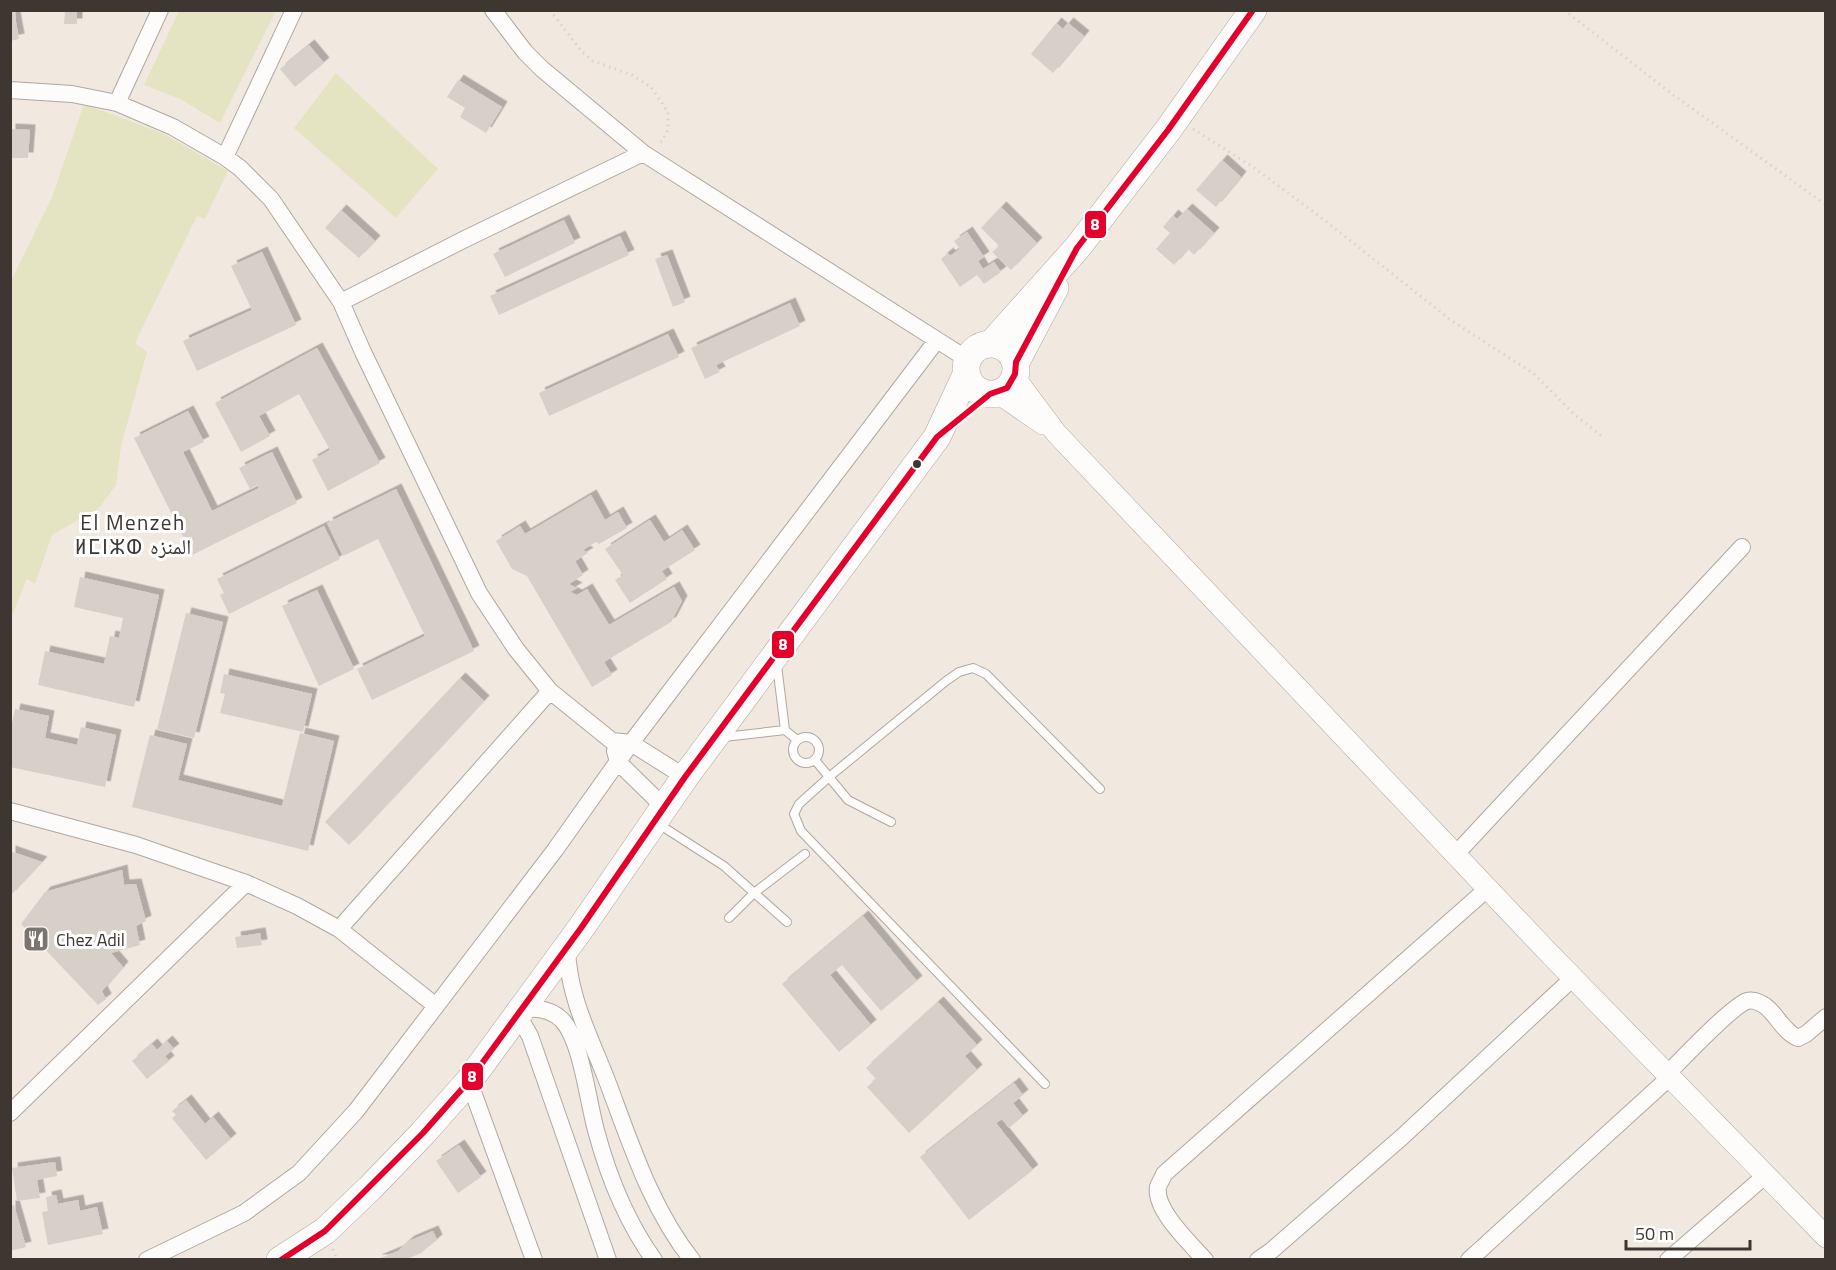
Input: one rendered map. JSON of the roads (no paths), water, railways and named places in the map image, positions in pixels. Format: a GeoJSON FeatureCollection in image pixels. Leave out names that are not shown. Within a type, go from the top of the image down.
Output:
{"type":"FeatureCollection","features":[{"type":"Feature","properties":{"kind":"main road"},"geometry":{"type":"LineString","coordinates":[[937,437],[966,367],[977,347],[992,343],[1077,248],[1177,118],[1253,10]]}},
{"type":"Feature","properties":{"kind":"main road"},"geometry":{"type":"LineString","coordinates":[[280,1260],[333,1224],[423,1133],[469,1081],[567,948],[685,777],[937,437],[1004,382],[1077,248]]}},
{"type":"Feature","properties":{"kind":"main road"},"geometry":{"type":"LineString","coordinates":[[992,343],[1007,349],[1004,382]]}},
{"type":"Feature","properties":{"kind":"main road"},"geometry":{"type":"LineString","coordinates":[[966,367],[975,388],[1004,382]]}},
{"type":"Feature","properties":{"kind":"street"},"geometry":{"type":"LineString","coordinates":[[117,103],[160,10]]}},
{"type":"Feature","properties":{"kind":"street"},"geometry":{"type":"LineString","coordinates":[[225,158],[294,10]]}},
{"type":"Feature","properties":{"kind":"street"},"geometry":{"type":"LineString","coordinates":[[493,10],[525,52],[542,69],[643,153],[937,340],[966,367]]}},
{"type":"Feature","properties":{"kind":"street"},"geometry":{"type":"LineString","coordinates":[[10,90],[72,94],[117,103],[173,127],[225,158],[240,168],[271,199],[341,302],[479,593],[516,649],[550,691],[612,741],[632,743],[685,777]]}},
{"type":"Feature","properties":{"kind":"street"},"geometry":{"type":"LineString","coordinates":[[341,302],[465,238],[643,153]]}},
{"type":"Feature","properties":{"kind":"street"},"geometry":{"type":"LineString","coordinates":[[147,1260],[244,1213],[298,1173],[356,1111],[555,850],[632,743],[937,340]]}},
{"type":"Feature","properties":{"kind":"street"},"geometry":{"type":"LineString","coordinates":[[1004,382],[1056,433],[1487,889],[1826,1237]]}},
{"type":"Feature","properties":{"kind":"street"},"geometry":{"type":"LineString","coordinates":[[1455,855],[1742,547]]}},
{"type":"Feature","properties":{"kind":"street"},"geometry":{"type":"LineString","coordinates":[[339,929],[550,691]]}},
{"type":"Feature","properties":{"kind":"street"},"geometry":{"type":"LineString","coordinates":[[612,741],[618,762],[659,814]]}},
{"type":"Feature","properties":{"kind":"street"},"geometry":{"type":"LineString","coordinates":[[10,811],[136,845],[246,883],[297,906],[339,929],[436,1006]]}},
{"type":"Feature","properties":{"kind":"street"},"geometry":{"type":"LineString","coordinates":[[10,1113],[246,883]]}},
{"type":"Feature","properties":{"kind":"street"},"geometry":{"type":"LineString","coordinates":[[1205,1260],[1177,1230],[1159,1199],[1158,1187],[1164,1174],[1487,889]]}},
{"type":"Feature","properties":{"kind":"street"},"geometry":{"type":"LineString","coordinates":[[567,948],[596,1132],[613,1182],[636,1231],[654,1260]]}},
{"type":"Feature","properties":{"kind":"street"},"geometry":{"type":"LineString","coordinates":[[1258,1260],[1402,1137],[1573,978]]}},
{"type":"Feature","properties":{"kind":"street"},"geometry":{"type":"LineString","coordinates":[[1469,1260],[1668,1076],[1718,1024],[1741,1004],[1749,1000],[1762,1003],[1790,1034],[1798,1038],[1826,1017]]}},
{"type":"Feature","properties":{"kind":"street"},"geometry":{"type":"LineString","coordinates":[[608,1260],[530,1036],[518,1012],[530,1008],[552,1013],[583,1041],[663,1218],[692,1260]]}},
{"type":"Feature","properties":{"kind":"street"},"geometry":{"type":"LineString","coordinates":[[469,1081],[534,1260]]}},
{"type":"Feature","properties":{"kind":"street"},"geometry":{"type":"LineString","coordinates":[[1668,1260],[1766,1176]]}},
{"type":"Feature","properties":{"kind":"lane"},"geometry":{"type":"LineString","coordinates":[[776,654],[785,730],[797,740]]}},
{"type":"Feature","properties":{"kind":"lane"},"geometry":{"type":"LineString","coordinates":[[1045,1084],[801,831],[794,814],[799,804],[829,777],[946,681],[959,672],[973,668],[986,674],[1100,789]]}},
{"type":"Feature","properties":{"kind":"lane"},"geometry":{"type":"LineString","coordinates":[[714,738],[785,730]]}},
{"type":"Feature","properties":{"kind":"lane"},"geometry":{"type":"LineString","coordinates":[[803,737],[814,739],[819,750],[815,760],[803,763],[794,756],[793,750],[797,740],[803,737]]}},
{"type":"Feature","properties":{"kind":"lane"},"geometry":{"type":"LineString","coordinates":[[815,760],[848,801],[891,822]]}},
{"type":"Feature","properties":{"kind":"lane"},"geometry":{"type":"LineString","coordinates":[[659,814],[787,922]]}},
{"type":"Feature","properties":{"kind":"lane"},"geometry":{"type":"LineString","coordinates":[[729,918],[754,893],[805,854]]}},
{"type":"Feature","properties":{"kind":"place","name":"Chez Adil"},"geometry":{"type":"Point","coordinates":[36,939]}},
{"type":"Feature","properties":{"kind":"district","name":"El Menzeh ⵍⵎⵏⵣⵀ المنزه"},"geometry":{"type":"Point","coordinates":[133,534]}}]}
